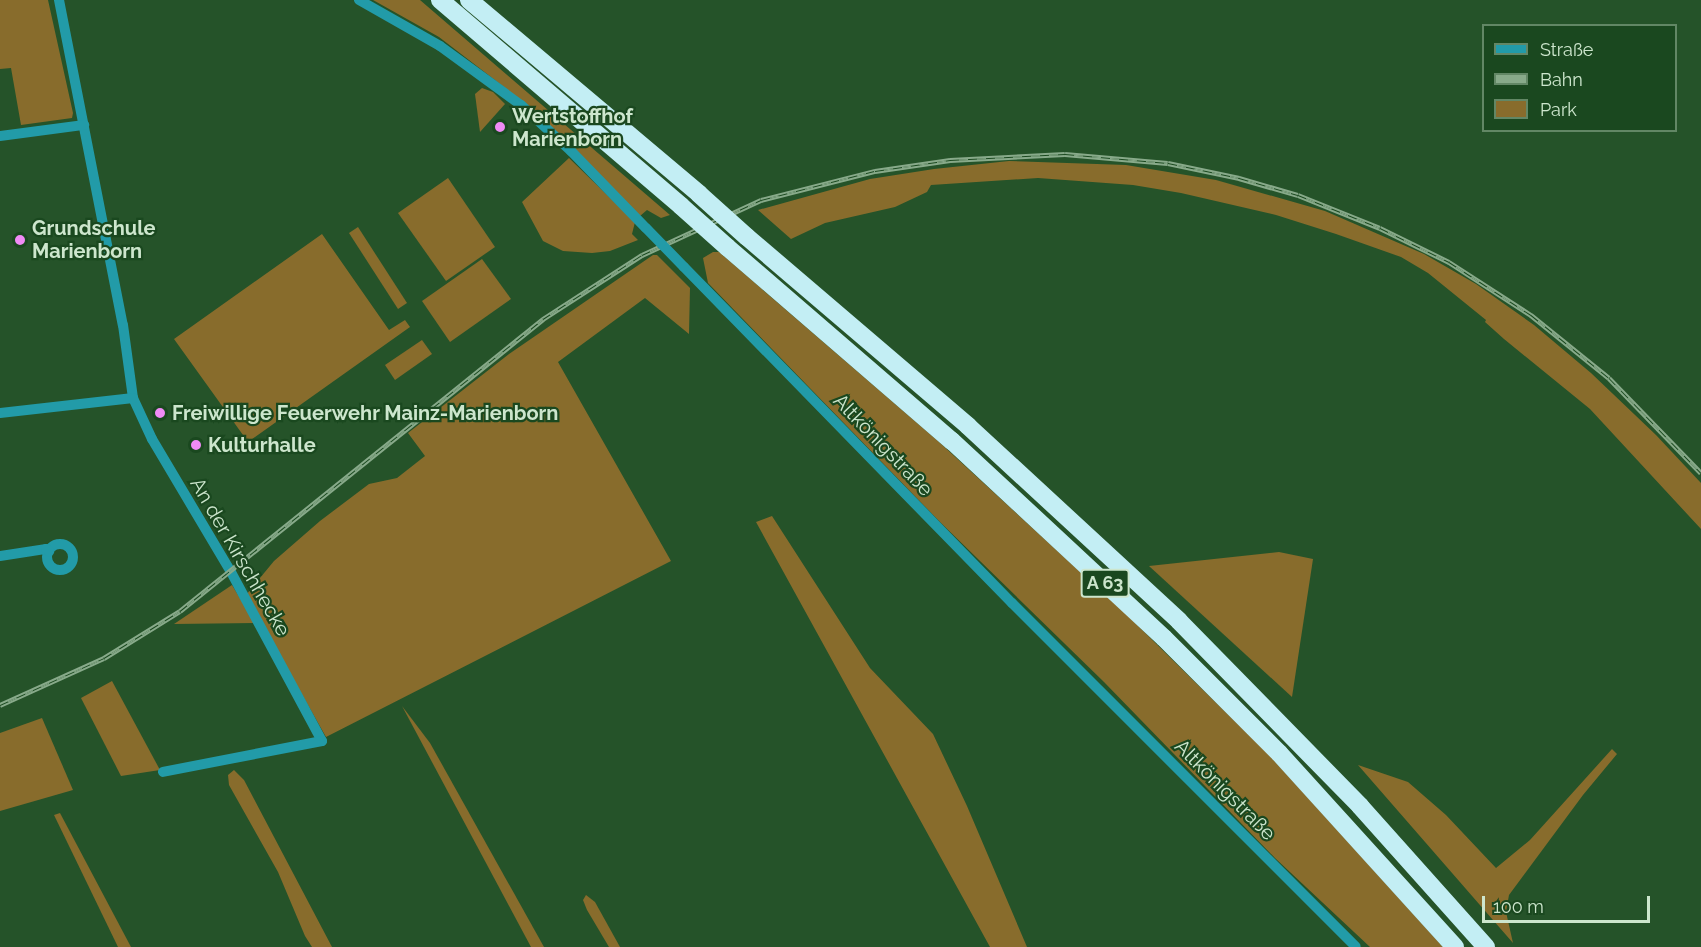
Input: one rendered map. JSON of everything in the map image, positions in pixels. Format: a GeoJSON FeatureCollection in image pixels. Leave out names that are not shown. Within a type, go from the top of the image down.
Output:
{"type":"FeatureCollection","features":[{"type":"Feature","properties":{"kind":"highway","name":"A 63"},"geometry":{"type":"LineString","coordinates":[[440,0],[952,441],[1164,638],[1279,753],[1455,947]]}},
{"type":"Feature","properties":{"kind":"highway","name":"A 63"},"geometry":{"type":"LineString","coordinates":[[469,0],[968,426],[1179,621],[1316,760],[1485,945]]}},
{"type":"Feature","properties":{"kind":"street","name":"An der Kirschhecke"},"geometry":{"type":"LineString","coordinates":[[59,0],[123,325],[133,398],[152,439],[231,572],[322,741],[163,772]]}},
{"type":"Feature","properties":{"kind":"street","name":"Altkönigstraße"},"geometry":{"type":"LineString","coordinates":[[359,0],[440,46],[521,105],[571,151],[1012,603],[1356,947]]}},
{"type":"Feature","properties":{"kind":"street"},"geometry":{"type":"LineString","coordinates":[[0,136],[84,125]]}},
{"type":"Feature","properties":{"kind":"street"},"geometry":{"type":"LineString","coordinates":[[0,413],[133,398]]}},
{"type":"Feature","properties":{"kind":"street"},"geometry":{"type":"LineString","coordinates":[[0,556],[46,549],[49,551]]}},
{"type":"Feature","properties":{"kind":"green space"},"geometry":{"type":"Polygon","coordinates":[[[0,0],[48,0],[73,113],[72,118],[21,125],[11,68],[0,69],[0,0]]]}},
{"type":"Feature","properties":{"kind":"green space"},"geometry":{"type":"Polygon","coordinates":[[[373,0],[420,0],[670,215],[661,218],[647,210],[640,216],[504,87],[439,37],[373,0]]]}},
{"type":"Feature","properties":{"kind":"green space"},"geometry":{"type":"Polygon","coordinates":[[[482,88],[493,92],[505,104],[480,132],[475,94],[482,88]]]}},
{"type":"Feature","properties":{"kind":"green space"},"geometry":{"type":"Polygon","coordinates":[[[569,158],[635,222],[632,234],[638,240],[610,251],[592,253],[563,251],[543,241],[522,202],[569,158]]]}},
{"type":"Feature","properties":{"kind":"green space"},"geometry":{"type":"Polygon","coordinates":[[[1009,161],[1126,165],[1216,180],[1325,211],[1424,254],[1476,284],[1534,325],[1591,373],[1656,435],[1701,483],[1701,529],[1590,409],[1428,273],[1401,257],[1336,234],[1276,215],[1181,193],[1133,185],[1038,178],[931,185],[927,192],[895,207],[825,223],[791,239],[758,210],[870,179],[1009,161]]]}},
{"type":"Feature","properties":{"kind":"green space"},"geometry":{"type":"Polygon","coordinates":[[[448,178],[495,247],[446,281],[398,213],[448,178]]]}},
{"type":"Feature","properties":{"kind":"green space"},"geometry":{"type":"Polygon","coordinates":[[[358,227],[407,303],[398,309],[349,233],[358,227]]]}},
{"type":"Feature","properties":{"kind":"green space"},"geometry":{"type":"Polygon","coordinates":[[[322,234],[389,330],[405,320],[410,327],[248,442],[174,339],[322,234]]]}},
{"type":"Feature","properties":{"kind":"green space"},"geometry":{"type":"Polygon","coordinates":[[[713,252],[719,252],[939,442],[1128,616],[1270,756],[1443,947],[1370,947],[1275,858],[1104,682],[940,522],[708,283],[703,258],[713,252]]]}},
{"type":"Feature","properties":{"kind":"green space"},"geometry":{"type":"Polygon","coordinates":[[[653,255],[657,255],[690,288],[689,334],[645,298],[558,362],[671,561],[326,737],[246,595],[274,561],[320,521],[369,484],[397,478],[425,456],[408,433],[509,354],[653,255]]]}},
{"type":"Feature","properties":{"kind":"green space"},"geometry":{"type":"Polygon","coordinates":[[[482,259],[511,299],[450,342],[422,301],[482,259]]]}},
{"type":"Feature","properties":{"kind":"green space"},"geometry":{"type":"Polygon","coordinates":[[[422,340],[432,354],[395,380],[385,365],[422,340]]]}},
{"type":"Feature","properties":{"kind":"green space"},"geometry":{"type":"Polygon","coordinates":[[[772,516],[870,668],[933,734],[967,806],[1027,947],[990,947],[756,522],[772,516]]]}},
{"type":"Feature","properties":{"kind":"green space"},"geometry":{"type":"Polygon","coordinates":[[[1279,552],[1313,559],[1292,697],[1149,566],[1279,552]]]}},
{"type":"Feature","properties":{"kind":"green space"},"geometry":{"type":"Polygon","coordinates":[[[232,585],[255,623],[174,624],[232,585]]]}},
{"type":"Feature","properties":{"kind":"green space"},"geometry":{"type":"Polygon","coordinates":[[[112,681],[160,770],[121,776],[81,698],[112,681]]]}},
{"type":"Feature","properties":{"kind":"green space"},"geometry":{"type":"Polygon","coordinates":[[[402,706],[430,743],[544,947],[531,947],[402,706]]]}},
{"type":"Feature","properties":{"kind":"green space"},"geometry":{"type":"Polygon","coordinates":[[[42,718],[73,790],[0,811],[0,733],[42,718]]]}},
{"type":"Feature","properties":{"kind":"green space"},"geometry":{"type":"Polygon","coordinates":[[[1612,749],[1617,754],[1583,795],[1509,895],[1506,912],[1513,943],[1358,765],[1408,782],[1446,815],[1496,868],[1530,840],[1612,749]]]}},
{"type":"Feature","properties":{"kind":"green space"},"geometry":{"type":"Polygon","coordinates":[[[234,770],[244,780],[332,947],[312,947],[305,936],[278,872],[229,785],[228,775],[234,770]]]}},
{"type":"Feature","properties":{"kind":"green space"},"geometry":{"type":"Polygon","coordinates":[[[60,813],[131,947],[118,947],[54,815],[60,813]]]}},
{"type":"Feature","properties":{"kind":"green space"},"geometry":{"type":"Polygon","coordinates":[[[586,895],[595,902],[620,947],[609,947],[587,910],[583,900],[586,895]]]}},
{"type":"Feature","properties":{"kind":"railway"},"geometry":{"type":"LineString","coordinates":[[0,705],[104,658],[180,611],[543,319],[642,255],[761,200],[875,171],[950,160],[1065,154],[1168,163],[1239,178],[1298,195],[1380,228],[1449,262],[1531,315],[1609,378],[1701,473]]}},
{"type":"Feature","properties":{"kind":"place","name":"Wertstoffhof Marienborn"},"geometry":{"type":"Point","coordinates":[500,127]}},
{"type":"Feature","properties":{"kind":"place","name":"Grundschule Marienborn"},"geometry":{"type":"Point","coordinates":[20,240]}},
{"type":"Feature","properties":{"kind":"place","name":"Freiwillige Feuerwehr Mainz-Marienborn"},"geometry":{"type":"Point","coordinates":[160,413]}},
{"type":"Feature","properties":{"kind":"place","name":"Kulturhalle"},"geometry":{"type":"Point","coordinates":[196,445]}}]}
